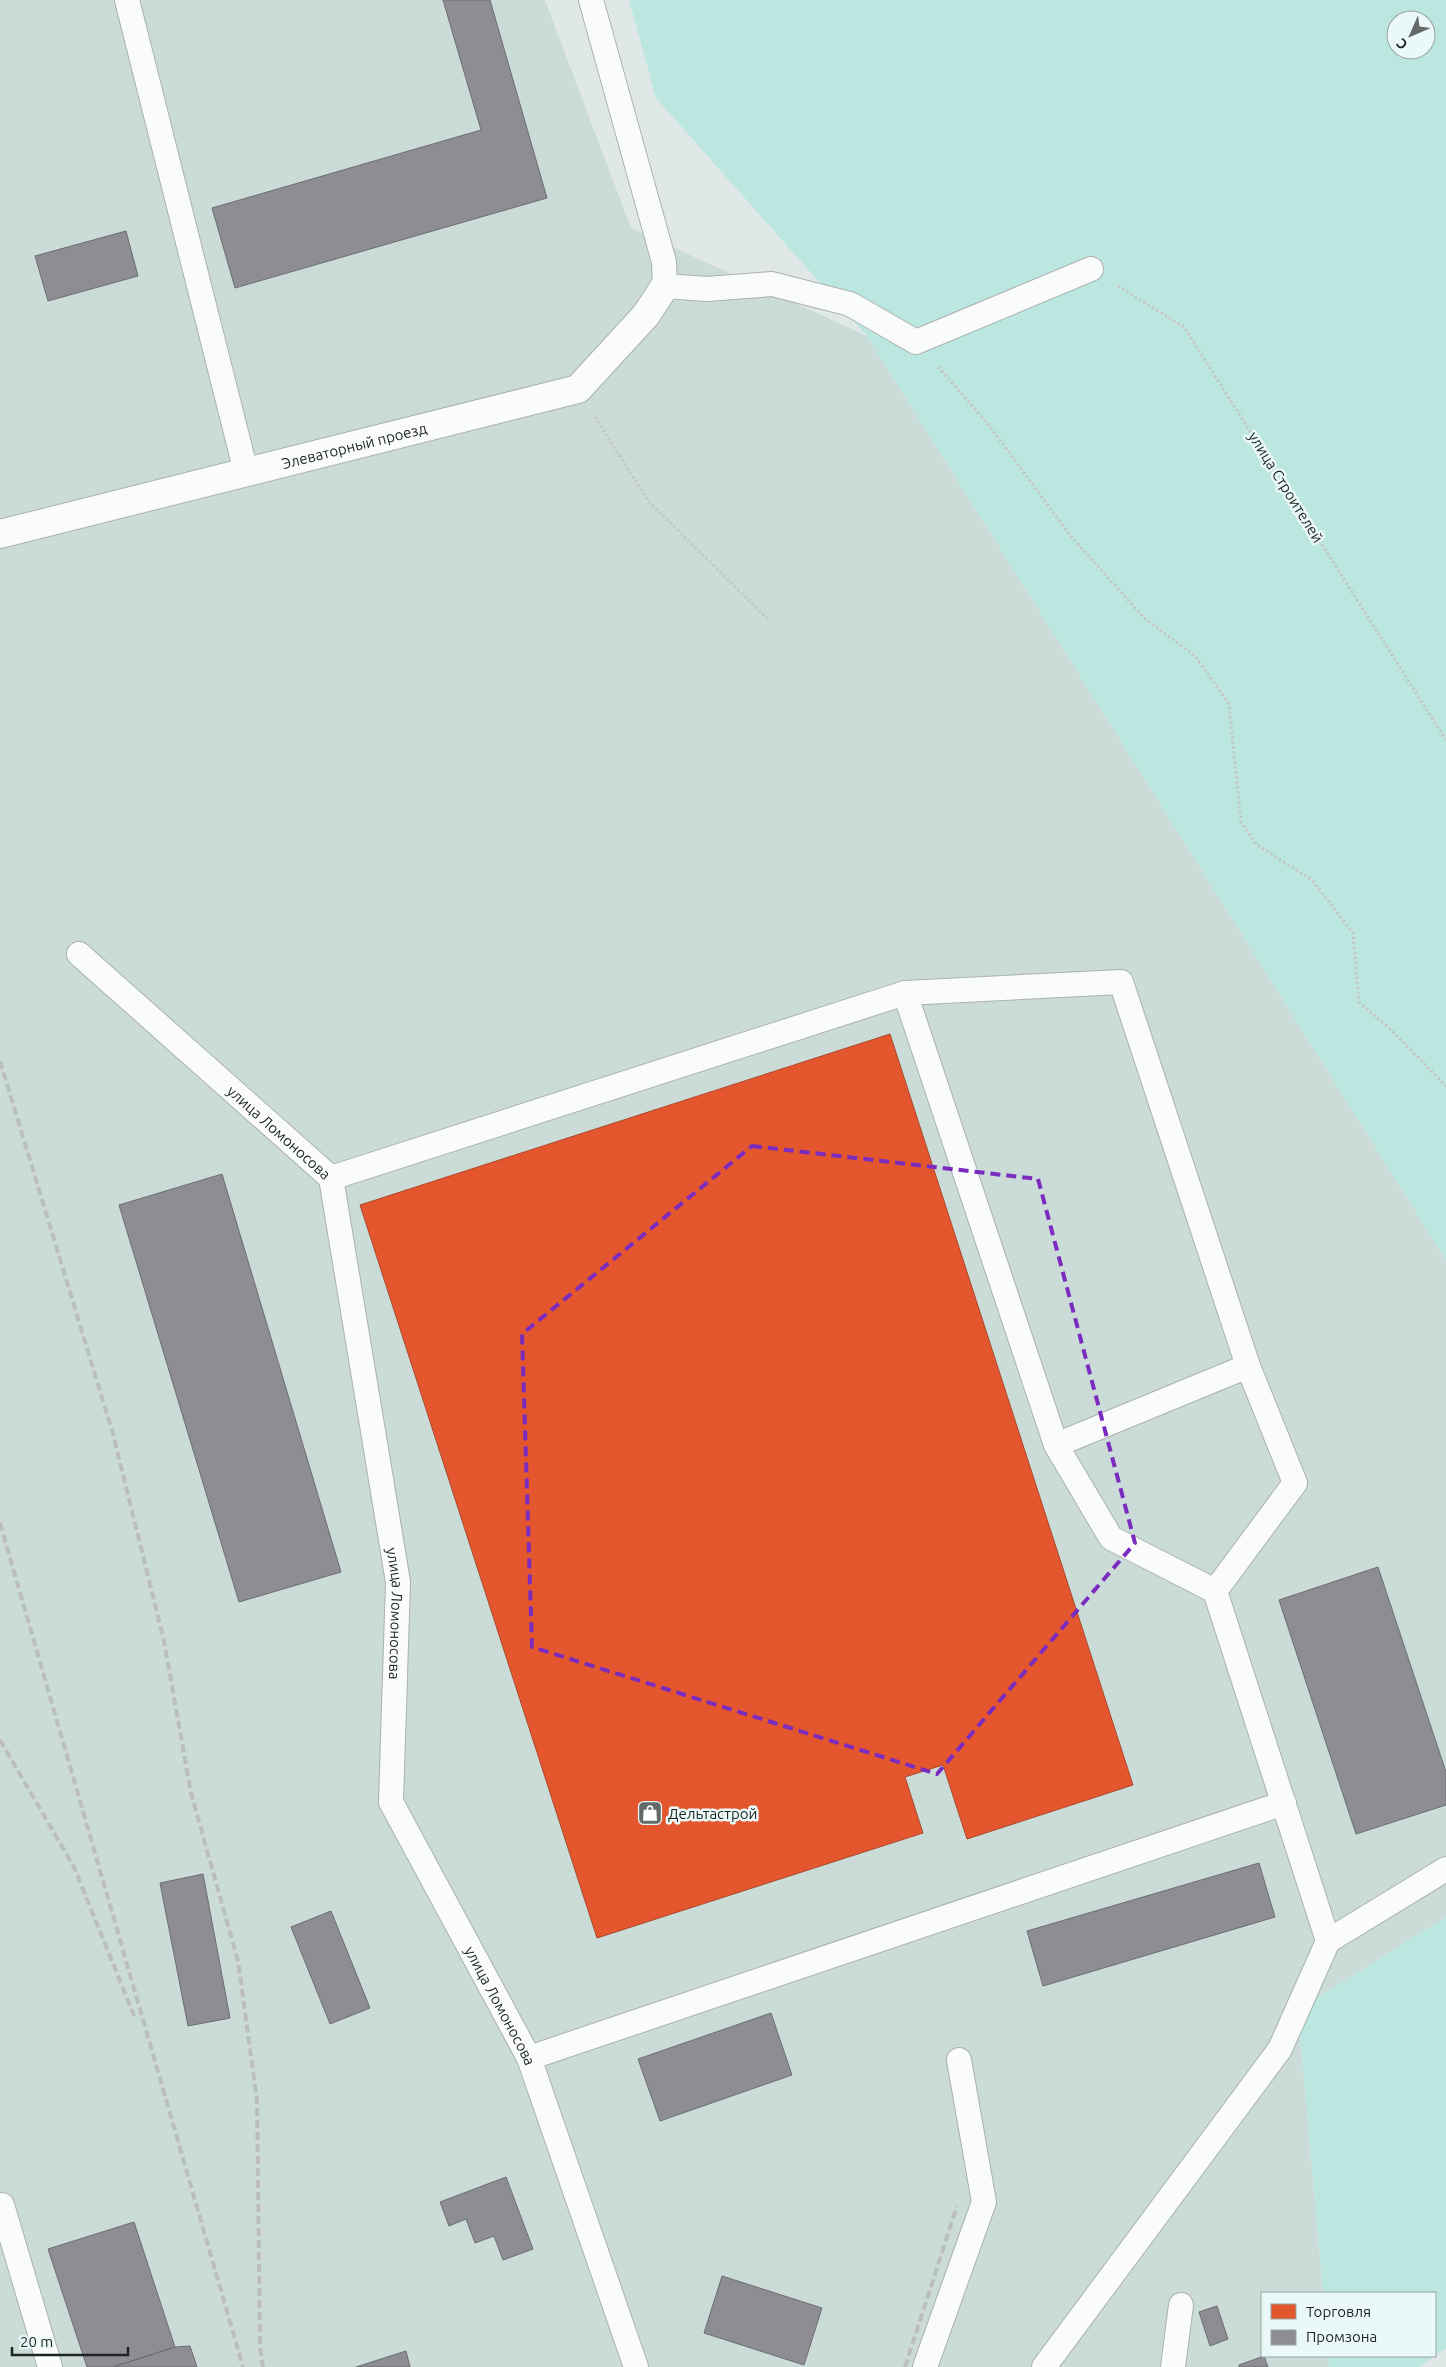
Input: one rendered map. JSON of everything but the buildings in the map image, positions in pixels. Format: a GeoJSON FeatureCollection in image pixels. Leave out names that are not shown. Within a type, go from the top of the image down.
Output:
{"type":"FeatureCollection","features":[{"type":"Feature","properties":{"kind":"street"},"geometry":{"type":"LineString","coordinates":[[578,389],[646,315],[664,286]]}},
{"type":"Feature","properties":{"kind":"street","name":"Элеваторный проезд"},"geometry":{"type":"LineString","coordinates":[[0,534],[578,389]]}},
{"type":"Feature","properties":{"kind":"lane"},"geometry":{"type":"LineString","coordinates":[[127,0],[246,472]]}},
{"type":"Feature","properties":{"kind":"lane"},"geometry":{"type":"LineString","coordinates":[[591,0],[664,262],[664,286],[707,289],[772,284],[850,304],[916,342],[1090,269]]}},
{"type":"Feature","properties":{"kind":"lane","name":"улица Ломоносова"},"geometry":{"type":"LineString","coordinates":[[79,954],[332,1178],[398,1582],[391,1802],[529,2058],[636,2367]]}},
{"type":"Feature","properties":{"kind":"lane"},"geometry":{"type":"LineString","coordinates":[[332,1178],[905,993],[1121,982],[1248,1366],[1295,1483],[1215,1591]]}},
{"type":"Feature","properties":{"kind":"lane"},"geometry":{"type":"LineString","coordinates":[[905,993],[1056,1445],[1111,1538],[1215,1591],[1328,1941]]}},
{"type":"Feature","properties":{"kind":"lane"},"geometry":{"type":"LineString","coordinates":[[1056,1445],[1248,1366]]}},
{"type":"Feature","properties":{"kind":"lane"},"geometry":{"type":"LineString","coordinates":[[529,2058],[1284,1803]]}},
{"type":"Feature","properties":{"kind":"lane"},"geometry":{"type":"LineString","coordinates":[[1044,2367],[1280,2049],[1328,1941],[1446,1870]]}},
{"type":"Feature","properties":{"kind":"lane"},"geometry":{"type":"LineString","coordinates":[[925,2367],[984,2202],[959,2060]]}},
{"type":"Feature","properties":{"kind":"lane"},"geometry":{"type":"LineString","coordinates":[[0,2206],[2,2205],[50,2367]]}},
{"type":"Feature","properties":{"kind":"lane"},"geometry":{"type":"LineString","coordinates":[[1173,2367],[1181,2305]]}},
{"type":"Feature","properties":{"kind":"path","name":"улица Строителей"},"geometry":{"type":"LineString","coordinates":[[1090,269],[1184,327],[1446,740]]}},
{"type":"Feature","properties":{"kind":"path"},"geometry":{"type":"LineString","coordinates":[[916,342],[988,424],[1076,542],[1144,618],[1196,656],[1228,704],[1241,822],[1256,844],[1312,880],[1353,933],[1359,1002],[1389,1028],[1446,1086]]}},
{"type":"Feature","properties":{"kind":"path"},"geometry":{"type":"LineString","coordinates":[[578,389],[649,502],[769,620]]}},
{"type":"Feature","properties":{"kind":"highlighted area"},"geometry":{"type":"Polygon","coordinates":[[[752,1146],[1038,1179],[1135,1543],[937,1774],[532,1647],[522,1334],[752,1146]]]}},
{"type":"Feature","properties":{"kind":"shaded area"},"geometry":{"type":"Polygon","coordinates":[[[0,0],[545,0],[631,228],[867,336],[1446,1260],[1446,1917],[1298,2010],[1323,2292],[1261,2292],[1261,2357],[1328,2357],[1329,2367],[0,2367],[0,0]]]}},
{"type":"Feature","properties":{"kind":"shaded area"},"geometry":{"type":"Polygon","coordinates":[[[629,0],[1446,0],[1446,1260],[867,336],[656,98],[629,0]]]}},
{"type":"Feature","properties":{"kind":"shaded area"},"geometry":{"type":"Polygon","coordinates":[[[1446,1917],[1446,2348],[1436,2355],[1436,2292],[1323,2292],[1298,2010],[1446,1917]]]}},
{"type":"Feature","properties":{"kind":"shaded area"},"geometry":{"type":"Polygon","coordinates":[[[1328,2357],[1434,2357],[1419,2367],[1329,2367],[1328,2357]]]}},
{"type":"Feature","properties":{"kind":"railway"},"geometry":{"type":"LineString","coordinates":[[0,1061],[113,1434],[164,1641],[191,1793],[238,1961],[257,2100],[260,2348],[263,2367]]}},
{"type":"Feature","properties":{"kind":"railway"},"geometry":{"type":"LineString","coordinates":[[0,1523],[243,2367]]}},
{"type":"Feature","properties":{"kind":"railway"},"geometry":{"type":"LineString","coordinates":[[0,1740],[74,1867],[135,2018]]}},
{"type":"Feature","properties":{"kind":"railway"},"geometry":{"type":"LineString","coordinates":[[905,2367],[957,2206]]}},
{"type":"Feature","properties":{"kind":"place","name":"Дельтастрой"},"geometry":{"type":"Point","coordinates":[650,1813]}}]}
